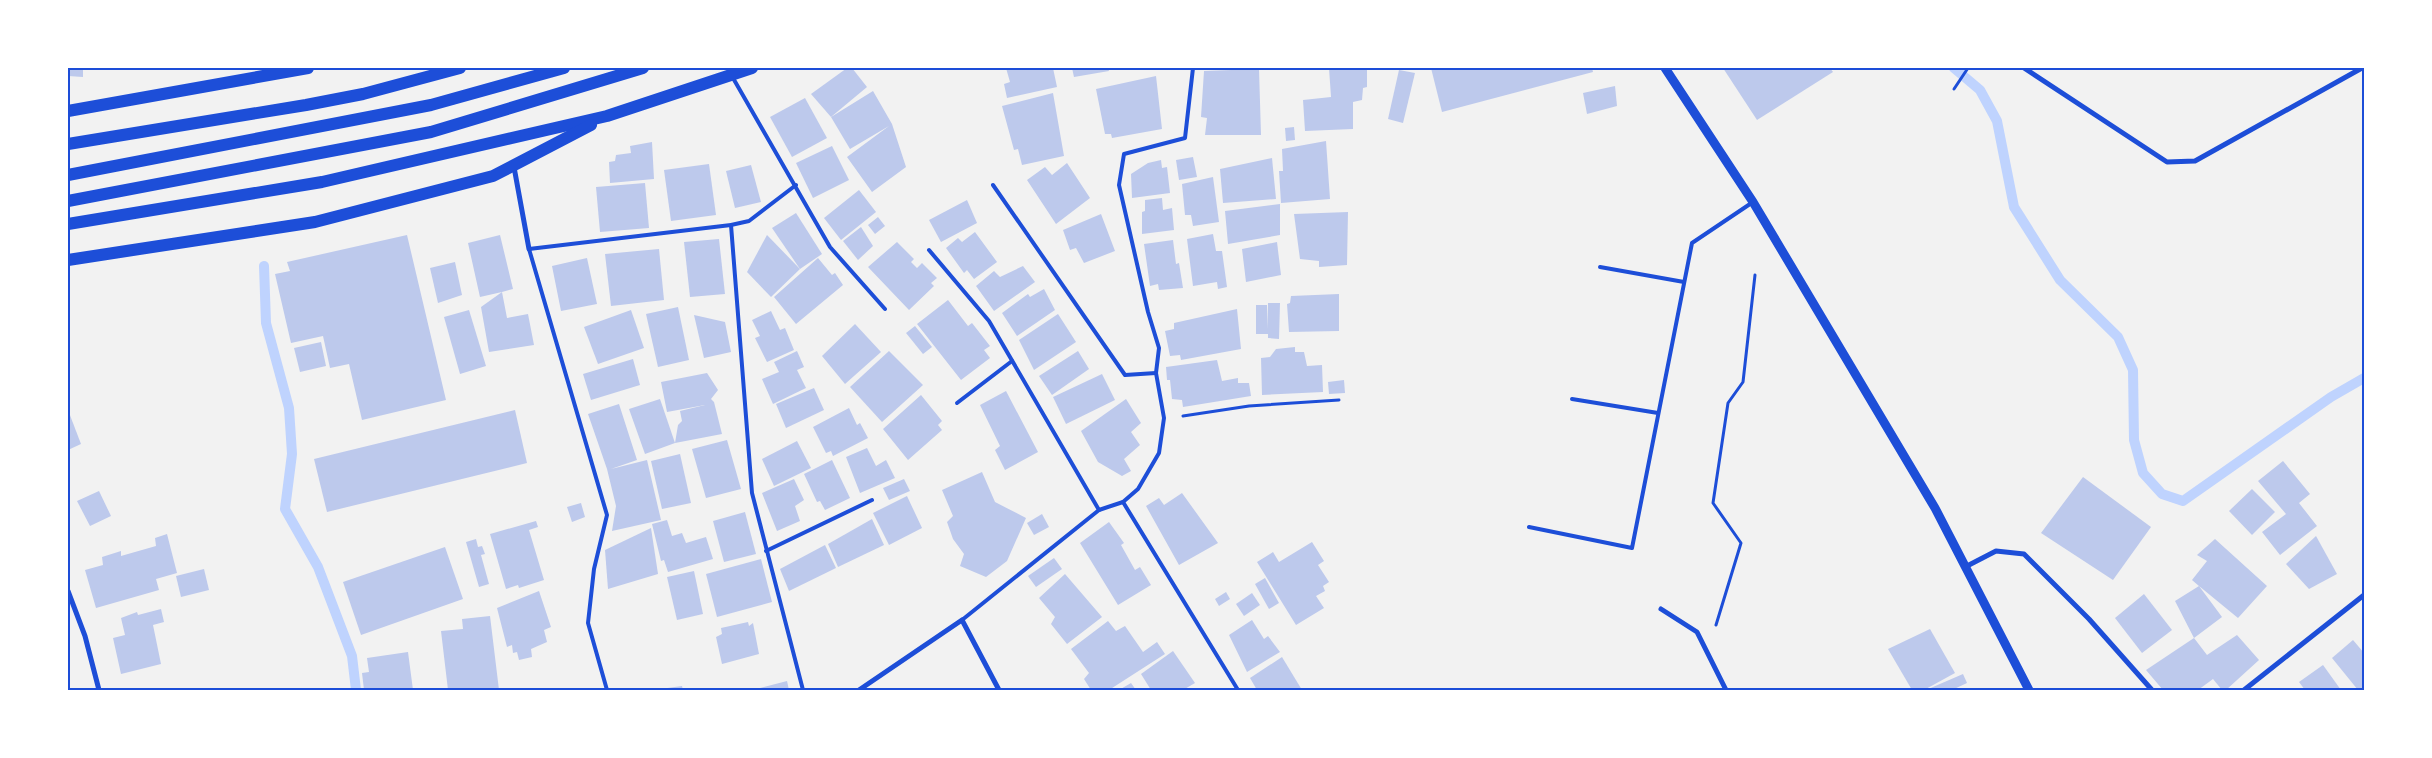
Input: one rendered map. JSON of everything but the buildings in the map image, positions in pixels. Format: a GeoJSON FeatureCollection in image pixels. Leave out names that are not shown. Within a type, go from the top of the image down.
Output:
{"type":"FeatureCollection","features":[{"type":"Feature","properties":{"kind":"main road"},"geometry":{"type":"LineString","coordinates":[[68,110],[308,68]]}},
{"type":"Feature","properties":{"kind":"main road"},"geometry":{"type":"LineString","coordinates":[[68,144],[363,94],[460,68]]}},
{"type":"Feature","properties":{"kind":"main road"},"geometry":{"type":"LineString","coordinates":[[68,174],[431,105],[564,68]]}},
{"type":"Feature","properties":{"kind":"main road"},"geometry":{"type":"LineString","coordinates":[[68,202],[432,132],[643,68]]}},
{"type":"Feature","properties":{"kind":"main road"},"geometry":{"type":"LineString","coordinates":[[68,224],[322,182],[607,116],[752,68]]}},
{"type":"Feature","properties":{"kind":"main road"},"geometry":{"type":"LineString","coordinates":[[68,260],[315,222],[493,176],[607,116]]}},
{"type":"Feature","properties":{"kind":"street"},"geometry":{"type":"LineString","coordinates":[[1665,68],[1753,202],[1926,491],[1967,566],[2029,690]]}},
{"type":"Feature","properties":{"kind":"street"},"geometry":{"type":"LineString","coordinates":[[2024,68],[2167,162],[2195,161],[2362,68]]}},
{"type":"Feature","properties":{"kind":"street"},"geometry":{"type":"LineString","coordinates":[[514,166],[529,249]]}},
{"type":"Feature","properties":{"kind":"street"},"geometry":{"type":"LineString","coordinates":[[1967,566],[1996,552],[2024,554],[2089,619],[2152,690]]}},
{"type":"Feature","properties":{"kind":"street"},"geometry":{"type":"LineString","coordinates":[[68,590],[85,636],[99,690]]}},
{"type":"Feature","properties":{"kind":"street"},"geometry":{"type":"LineString","coordinates":[[2244,690],[2364,595]]}},
{"type":"Feature","properties":{"kind":"street"},"geometry":{"type":"LineString","coordinates":[[1661,609],[1697,632],[1726,690]]}},
{"type":"Feature","properties":{"kind":"street"},"geometry":{"type":"LineString","coordinates":[[858,690],[962,620],[999,690]]}},
{"type":"Feature","properties":{"kind":"lane"},"geometry":{"type":"LineString","coordinates":[[962,620],[1099,510],[1123,502],[1138,489],[1159,453],[1164,418],[1156,373],[1159,348],[1148,312],[1120,185],[1124,154],[1185,138],[1193,68]]}},
{"type":"Feature","properties":{"kind":"lane"},"geometry":{"type":"LineString","coordinates":[[732,76],[830,247],[885,309]]}},
{"type":"Feature","properties":{"kind":"lane"},"geometry":{"type":"LineString","coordinates":[[607,690],[588,623],[594,569],[607,515],[529,249],[731,225],[750,221],[796,185]]}},
{"type":"Feature","properties":{"kind":"lane"},"geometry":{"type":"LineString","coordinates":[[993,185],[1124,375],[1156,373]]}},
{"type":"Feature","properties":{"kind":"lane"},"geometry":{"type":"LineString","coordinates":[[1529,527],[1632,548],[1692,243],[1753,202]]}},
{"type":"Feature","properties":{"kind":"lane"},"geometry":{"type":"LineString","coordinates":[[731,225],[752,493],[803,690]]}},
{"type":"Feature","properties":{"kind":"lane"},"geometry":{"type":"LineString","coordinates":[[929,250],[989,321],[1099,510]]}},
{"type":"Feature","properties":{"kind":"lane"},"geometry":{"type":"LineString","coordinates":[[1600,268],[1684,282]]}},
{"type":"Feature","properties":{"kind":"lane"},"geometry":{"type":"LineString","coordinates":[[957,403],[1012,361]]}},
{"type":"Feature","properties":{"kind":"lane"},"geometry":{"type":"LineString","coordinates":[[1572,399],[1658,413]]}},
{"type":"Feature","properties":{"kind":"lane"},"geometry":{"type":"LineString","coordinates":[[766,551],[872,500]]}},
{"type":"Feature","properties":{"kind":"lane"},"geometry":{"type":"LineString","coordinates":[[1123,502],[1238,690]]}},
{"type":"Feature","properties":{"kind":"path"},"geometry":{"type":"LineString","coordinates":[[1954,89],[1968,68]]}},
{"type":"Feature","properties":{"kind":"path"},"geometry":{"type":"LineString","coordinates":[[1708,651],[1741,543],[1713,503],[1728,403],[1743,382],[1755,275]]}},
{"type":"Feature","properties":{"kind":"path"},"geometry":{"type":"LineString","coordinates":[[1164,418],[1249,406],[1339,400]]}},
{"type":"Feature","properties":{"kind":"waterway"},"geometry":{"type":"LineString","coordinates":[[1954,68],[1980,90],[1997,121],[2014,207],[2060,280],[2118,337],[2133,370],[2134,440],[2143,473],[2162,494],[2183,501],[2331,397],[2364,378]]}},
{"type":"Feature","properties":{"kind":"waterway"},"geometry":{"type":"LineString","coordinates":[[264,266],[266,323],[289,408],[292,454],[285,509],[318,567],[352,656],[356,690]]}}]}
